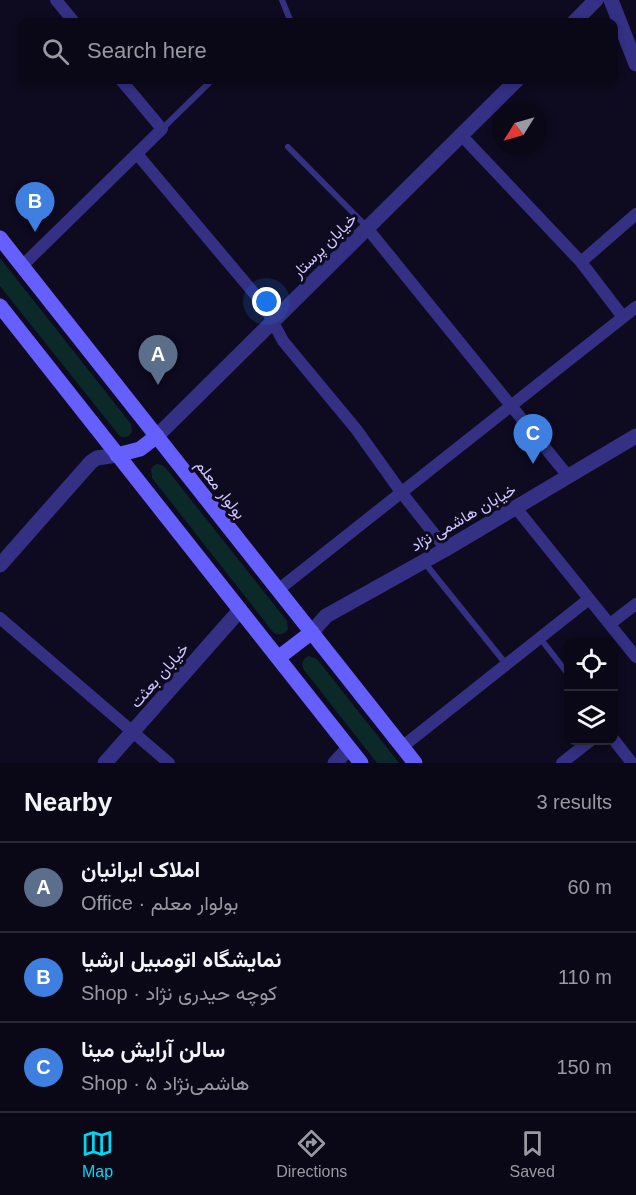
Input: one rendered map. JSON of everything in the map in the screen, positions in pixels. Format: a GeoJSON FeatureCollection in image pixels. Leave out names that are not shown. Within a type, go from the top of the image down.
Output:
{"type":"FeatureCollection","features":[{"type":"Feature","properties":{"kind":"main road","name":"بولوار معلم"},"geometry":{"type":"LineString","coordinates":[[0,238],[415,763]]}},
{"type":"Feature","properties":{"kind":"main road"},"geometry":{"type":"LineString","coordinates":[[0,306],[361,763]]}},
{"type":"Feature","properties":{"kind":"main road"},"geometry":{"type":"LineString","coordinates":[[117,455],[140,449],[157,436]]}},
{"type":"Feature","properties":{"kind":"main road"},"geometry":{"type":"LineString","coordinates":[[279,658],[312,632]]}},
{"type":"Feature","properties":{"kind":"street"},"geometry":{"type":"LineString","coordinates":[[56,0],[71,18]]}},
{"type":"Feature","properties":{"kind":"street"},"geometry":{"type":"LineString","coordinates":[[578,18],[596,0]]}},
{"type":"Feature","properties":{"kind":"street"},"geometry":{"type":"LineString","coordinates":[[611,0],[636,64]]}},
{"type":"Feature","properties":{"kind":"street"},"geometry":{"type":"LineString","coordinates":[[22,266],[162,129],[124,84]]}},
{"type":"Feature","properties":{"kind":"street","name":"خیابان پرستار"},"geometry":{"type":"LineString","coordinates":[[157,436],[513,84]]}},
{"type":"Feature","properties":{"kind":"street"},"geometry":{"type":"LineString","coordinates":[[461,135],[581,262],[623,317]]}},
{"type":"Feature","properties":{"kind":"street"},"geometry":{"type":"LineString","coordinates":[[137,154],[264,305],[283,341],[356,429],[401,492],[446,549]]}},
{"type":"Feature","properties":{"kind":"street"},"geometry":{"type":"LineString","coordinates":[[581,262],[636,214]]}},
{"type":"Feature","properties":{"kind":"street"},"geometry":{"type":"LineString","coordinates":[[367,228],[568,476]]}},
{"type":"Feature","properties":{"kind":"street"},"geometry":{"type":"LineString","coordinates":[[278,590],[636,306]]}},
{"type":"Feature","properties":{"kind":"street","name":"خیابان هاشمی نژاد"},"geometry":{"type":"LineString","coordinates":[[312,632],[326,616],[446,549],[636,436]]}},
{"type":"Feature","properties":{"kind":"street"},"geometry":{"type":"LineString","coordinates":[[0,564],[91,462],[96,458],[117,455]]}},
{"type":"Feature","properties":{"kind":"street"},"geometry":{"type":"LineString","coordinates":[[516,508],[636,657]]}},
{"type":"Feature","properties":{"kind":"street"},"geometry":{"type":"LineString","coordinates":[[402,747],[589,599]]}},
{"type":"Feature","properties":{"kind":"street"},"geometry":{"type":"LineString","coordinates":[[610,624],[636,604]]}},
{"type":"Feature","properties":{"kind":"street","name":"خیابان بعثت"},"geometry":{"type":"LineString","coordinates":[[105,763],[240,610]]}},
{"type":"Feature","properties":{"kind":"street"},"geometry":{"type":"LineString","coordinates":[[0,618],[170,763]]}},
{"type":"Feature","properties":{"kind":"street"},"geometry":{"type":"LineString","coordinates":[[562,763],[586,745]]}},
{"type":"Feature","properties":{"kind":"street"},"geometry":{"type":"LineString","coordinates":[[618,745],[632,763]]}},
{"type":"Feature","properties":{"kind":"street"},"geometry":{"type":"LineString","coordinates":[[335,763],[349,748]]}},
{"type":"Feature","properties":{"kind":"lane"},"geometry":{"type":"LineString","coordinates":[[282,0],[289,18]]}},
{"type":"Feature","properties":{"kind":"lane"},"geometry":{"type":"LineString","coordinates":[[162,129],[208,84]]}},
{"type":"Feature","properties":{"kind":"lane"},"geometry":{"type":"LineString","coordinates":[[288,147],[367,228]]}},
{"type":"Feature","properties":{"kind":"lane"},"geometry":{"type":"LineString","coordinates":[[423,562],[506,664]]}},
{"type":"Feature","properties":{"kind":"lane"},"geometry":{"type":"LineString","coordinates":[[540,638],[564,669]]}},
{"type":"Feature","properties":{"kind":"green space"},"geometry":{"type":"Polygon","coordinates":[[[0,258],[131,424],[132,432],[129,436],[124,437],[118,434],[0,286],[0,258]]]}},
{"type":"Feature","properties":{"kind":"green space"},"geometry":{"type":"Polygon","coordinates":[[[157,464],[165,467],[287,621],[288,629],[285,633],[273,632],[152,478],[151,469],[157,464]]]}},
{"type":"Feature","properties":{"kind":"green space"},"geometry":{"type":"Polygon","coordinates":[[[309,656],[317,659],[399,763],[377,763],[304,670],[303,662],[309,656]]]}},
{"type":"Feature","properties":{"kind":"place","name":"نمایشگاه اتومبیل ارشیا"},"geometry":{"type":"Point","coordinates":[35,232]}},
{"type":"Feature","properties":{"kind":"place","name":"املاک ایرانیان"},"geometry":{"type":"Point","coordinates":[158,385]}},
{"type":"Feature","properties":{"kind":"place","name":"سالن آرایش مینا"},"geometry":{"type":"Point","coordinates":[533,464]}}]}
